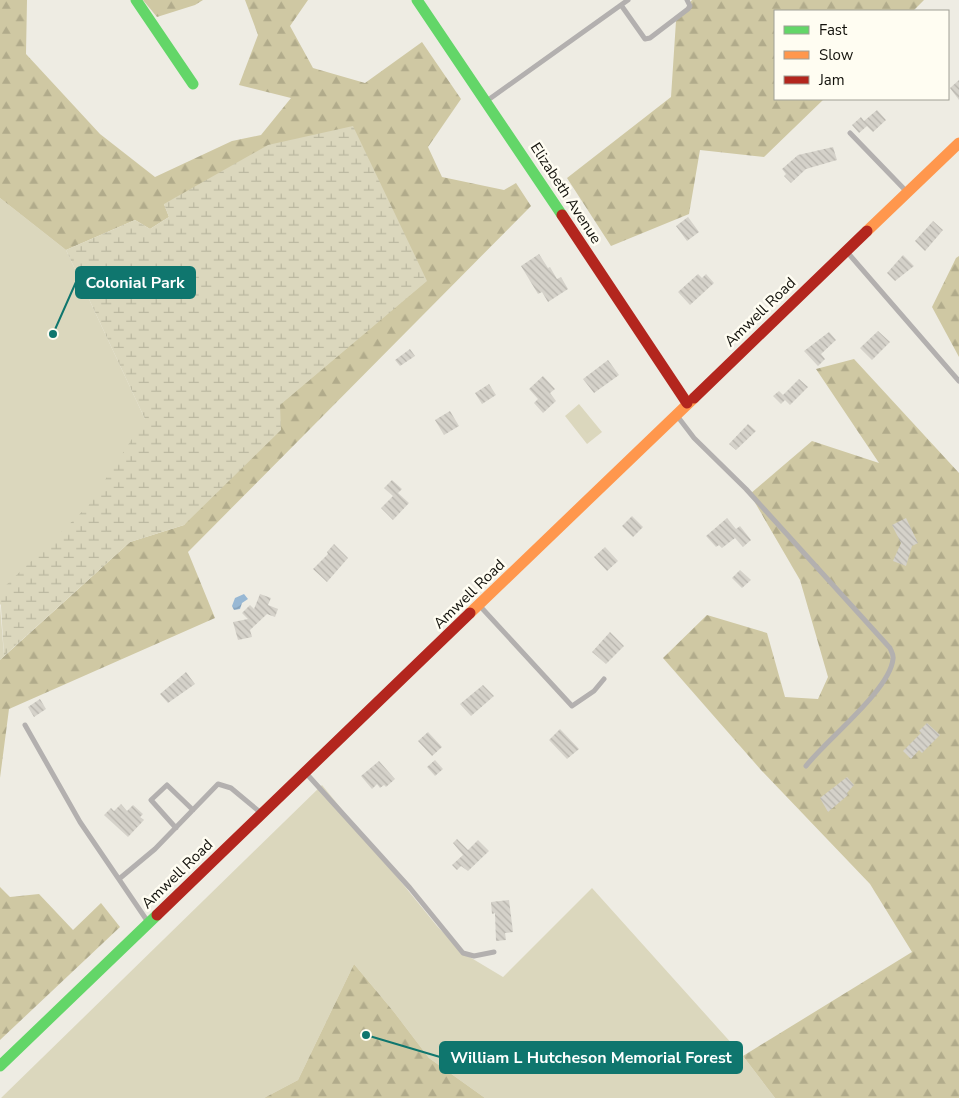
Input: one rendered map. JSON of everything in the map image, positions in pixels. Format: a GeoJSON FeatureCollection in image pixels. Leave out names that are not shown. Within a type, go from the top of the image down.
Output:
{"type":"FeatureCollection","features":[{"type":"Feature","properties":{"kind":"main road"},"geometry":{"type":"LineString","coordinates":[[136,0],[193,84]]}},
{"type":"Feature","properties":{"kind":"main road","name":"Elizabeth Avenue"},"geometry":{"type":"LineString","coordinates":[[417,0],[488,100],[604,280],[687,403]]}},
{"type":"Feature","properties":{"kind":"main road","name":"Amwell Road"},"geometry":{"type":"LineString","coordinates":[[0,1066],[959,143]]}},
{"type":"Feature","properties":{"kind":"lane"},"geometry":{"type":"LineString","coordinates":[[488,100],[628,0]]}},
{"type":"Feature","properties":{"kind":"lane"},"geometry":{"type":"LineString","coordinates":[[621,5],[645,39],[650,38],[684,13],[690,6],[687,0]]}},
{"type":"Feature","properties":{"kind":"lane"},"geometry":{"type":"LineString","coordinates":[[850,133],[907,192]]}},
{"type":"Feature","properties":{"kind":"lane"},"geometry":{"type":"LineString","coordinates":[[846,251],[959,381]]}},
{"type":"Feature","properties":{"kind":"lane"},"geometry":{"type":"LineString","coordinates":[[676,414],[694,438],[746,489],[890,648],[894,658],[875,693],[806,766]]}},
{"type":"Feature","properties":{"kind":"lane"},"geometry":{"type":"LineString","coordinates":[[479,604],[572,706],[594,691],[604,679]]}},
{"type":"Feature","properties":{"kind":"lane"},"geometry":{"type":"LineString","coordinates":[[26,725],[80,822],[149,922]]}},
{"type":"Feature","properties":{"kind":"lane"},"geometry":{"type":"LineString","coordinates":[[305,772],[410,888],[462,953],[474,956],[494,952]]}},
{"type":"Feature","properties":{"kind":"lane"},"geometry":{"type":"LineString","coordinates":[[119,879],[176,828],[218,784],[231,788],[261,814]]}},
{"type":"Feature","properties":{"kind":"lane"},"geometry":{"type":"LineString","coordinates":[[176,828],[151,800],[167,785],[193,810]]}},
{"type":"Feature","properties":{"kind":"green space"},"geometry":{"type":"Polygon","coordinates":[[[0,0],[27,0],[26,54],[100,134],[155,177],[232,141],[261,135],[291,98],[239,85],[258,35],[245,0],[308,0],[290,26],[313,68],[365,83],[422,42],[461,99],[428,147],[442,177],[504,190],[516,183],[531,206],[188,552],[215,618],[9,709],[0,778],[0,660],[130,542],[184,525],[279,405],[426,281],[164,204],[169,217],[150,229],[135,220],[66,250],[0,198],[0,0]]]}},
{"type":"Feature","properties":{"kind":"green space"},"geometry":{"type":"Polygon","coordinates":[[[143,0],[203,0],[195,5],[157,17],[143,0]]]}},
{"type":"Feature","properties":{"kind":"green space"},"geometry":{"type":"Polygon","coordinates":[[[692,0],[924,0],[914,10],[774,10],[774,100],[823,100],[764,157],[700,150],[689,214],[611,246],[567,178],[671,97],[676,21],[692,0]]]}},
{"type":"Feature","properties":{"kind":"green space"},"geometry":{"type":"Polygon","coordinates":[[[353,126],[427,281],[280,405],[281,430],[184,525],[130,542],[4,656],[0,591],[88,506],[145,419],[66,250],[135,220],[150,229],[169,217],[164,204],[268,145],[353,126]]]}},
{"type":"Feature","properties":{"kind":"green space"},"geometry":{"type":"Polygon","coordinates":[[[0,198],[66,250],[145,419],[147,450],[0,605],[0,198]]]}},
{"type":"Feature","properties":{"kind":"green space"},"geometry":{"type":"Polygon","coordinates":[[[959,256],[959,357],[932,307],[956,258],[959,256]]]}},
{"type":"Feature","properties":{"kind":"green space"},"geometry":{"type":"Polygon","coordinates":[[[854,359],[959,473],[959,1098],[775,1098],[743,1056],[912,952],[870,884],[761,770],[663,658],[707,615],[767,633],[785,697],[818,699],[828,677],[800,580],[750,494],[812,441],[879,463],[816,369],[854,359]]]}},
{"type":"Feature","properties":{"kind":"green space"},"geometry":{"type":"Polygon","coordinates":[[[579,404],[602,432],[587,444],[565,416],[579,404]]]}},
{"type":"Feature","properties":{"kind":"green space"},"geometry":{"type":"Polygon","coordinates":[[[0,605],[4,656],[0,660],[0,605]]]}},
{"type":"Feature","properties":{"kind":"green space"},"geometry":{"type":"Polygon","coordinates":[[[322,785],[437,926],[463,953],[503,977],[592,888],[743,1056],[775,1098],[485,1098],[429,1058],[354,964],[298,1080],[264,1098],[1,1098],[322,785]]]}},
{"type":"Feature","properties":{"kind":"green space"},"geometry":{"type":"Polygon","coordinates":[[[0,887],[10,897],[39,894],[73,930],[101,903],[120,927],[0,1040],[0,887]]]}},
{"type":"Feature","properties":{"kind":"green space"},"geometry":{"type":"Polygon","coordinates":[[[354,964],[429,1058],[485,1098],[264,1098],[298,1080],[354,964]]]}},
{"type":"Feature","properties":{"kind":"water"},"geometry":{"type":"Polygon","coordinates":[[[244,594],[248,599],[242,603],[240,609],[234,610],[232,606],[235,598],[244,594]]]}},
{"type":"Feature","properties":{"kind":"building"},"geometry":{"type":"Polygon","coordinates":[[[959,80],[959,100],[950,88],[959,80]]]}},
{"type":"Feature","properties":{"kind":"building"},"geometry":{"type":"Polygon","coordinates":[[[877,110],[886,120],[873,132],[867,126],[859,133],[852,125],[861,117],[864,121],[877,110]]]}},
{"type":"Feature","properties":{"kind":"building"},"geometry":{"type":"Polygon","coordinates":[[[833,147],[837,160],[806,169],[791,183],[784,176],[786,174],[782,169],[798,155],[833,147]]]}},
{"type":"Feature","properties":{"kind":"building"},"geometry":{"type":"Polygon","coordinates":[[[688,217],[699,232],[687,241],[676,226],[688,217]]]}},
{"type":"Feature","properties":{"kind":"building"},"geometry":{"type":"Polygon","coordinates":[[[933,221],[943,230],[925,251],[915,241],[933,221]]]}},
{"type":"Feature","properties":{"kind":"building"},"geometry":{"type":"Polygon","coordinates":[[[539,254],[557,279],[561,277],[568,289],[548,302],[542,292],[538,294],[521,266],[539,254]]]}},
{"type":"Feature","properties":{"kind":"building"},"geometry":{"type":"Polygon","coordinates":[[[903,255],[914,266],[895,281],[887,273],[903,255]]]}},
{"type":"Feature","properties":{"kind":"building"},"geometry":{"type":"Polygon","coordinates":[[[698,274],[702,278],[706,274],[714,283],[690,305],[678,292],[698,274]]]}},
{"type":"Feature","properties":{"kind":"building"},"geometry":{"type":"Polygon","coordinates":[[[878,331],[890,342],[872,360],[860,348],[878,331]]]}},
{"type":"Feature","properties":{"kind":"building"},"geometry":{"type":"Polygon","coordinates":[[[829,332],[836,340],[821,354],[825,359],[818,366],[804,351],[829,332]]]}},
{"type":"Feature","properties":{"kind":"building"},"geometry":{"type":"Polygon","coordinates":[[[410,349],[415,356],[400,366],[395,360],[410,349]]]}},
{"type":"Feature","properties":{"kind":"building"},"geometry":{"type":"Polygon","coordinates":[[[608,360],[619,375],[594,393],[583,379],[608,360]]]}},
{"type":"Feature","properties":{"kind":"building"},"geometry":{"type":"Polygon","coordinates":[[[543,376],[555,389],[550,393],[556,401],[543,413],[534,403],[538,399],[529,389],[543,376]]]}},
{"type":"Feature","properties":{"kind":"building"},"geometry":{"type":"Polygon","coordinates":[[[799,379],[808,387],[790,405],[785,400],[781,404],[773,396],[779,391],[783,395],[799,379]]]}},
{"type":"Feature","properties":{"kind":"building"},"geometry":{"type":"Polygon","coordinates":[[[489,384],[496,395],[482,404],[475,393],[489,384]]]}},
{"type":"Feature","properties":{"kind":"building"},"geometry":{"type":"Polygon","coordinates":[[[450,411],[459,426],[444,435],[435,420],[450,411]]]}},
{"type":"Feature","properties":{"kind":"building"},"geometry":{"type":"Polygon","coordinates":[[[748,424],[756,431],[736,450],[729,444],[748,424]]]}},
{"type":"Feature","properties":{"kind":"building"},"geometry":{"type":"Polygon","coordinates":[[[392,480],[402,489],[398,493],[409,503],[393,520],[381,508],[393,496],[384,488],[392,480]]]}},
{"type":"Feature","properties":{"kind":"building"},"geometry":{"type":"Polygon","coordinates":[[[632,516],[643,527],[633,537],[622,526],[632,516]]]}},
{"type":"Feature","properties":{"kind":"building"},"geometry":{"type":"Polygon","coordinates":[[[727,518],[736,529],[740,526],[751,540],[743,547],[735,538],[722,548],[719,545],[716,547],[706,536],[727,518]]]}},
{"type":"Feature","properties":{"kind":"building"},"geometry":{"type":"Polygon","coordinates":[[[906,518],[918,543],[912,546],[906,566],[893,561],[901,543],[892,525],[906,518]]]}},
{"type":"Feature","properties":{"kind":"building"},"geometry":{"type":"Polygon","coordinates":[[[334,544],[348,558],[327,582],[313,569],[328,554],[327,552],[334,544]]]}},
{"type":"Feature","properties":{"kind":"building"},"geometry":{"type":"Polygon","coordinates":[[[605,547],[618,561],[607,571],[594,557],[605,547]]]}},
{"type":"Feature","properties":{"kind":"building"},"geometry":{"type":"Polygon","coordinates":[[[740,570],[751,580],[742,588],[732,578],[740,570]]]}},
{"type":"Feature","properties":{"kind":"building"},"geometry":{"type":"Polygon","coordinates":[[[260,594],[271,598],[268,605],[278,609],[275,617],[267,614],[250,630],[252,637],[238,640],[233,622],[248,619],[242,613],[250,605],[254,609],[260,594]]]}},
{"type":"Feature","properties":{"kind":"building"},"geometry":{"type":"Polygon","coordinates":[[[610,632],[624,646],[606,664],[592,652],[610,632]]]}},
{"type":"Feature","properties":{"kind":"building"},"geometry":{"type":"Polygon","coordinates":[[[186,672],[195,684],[168,703],[160,694],[186,672]]]}},
{"type":"Feature","properties":{"kind":"building"},"geometry":{"type":"Polygon","coordinates":[[[483,685],[494,696],[471,716],[460,704],[483,685]]]}},
{"type":"Feature","properties":{"kind":"building"},"geometry":{"type":"Polygon","coordinates":[[[40,699],[46,709],[34,717],[28,707],[40,699]]]}},
{"type":"Feature","properties":{"kind":"building"},"geometry":{"type":"Polygon","coordinates":[[[927,723],[940,735],[922,753],[919,750],[911,759],[903,751],[921,733],[919,731],[927,723]]]}},
{"type":"Feature","properties":{"kind":"building"},"geometry":{"type":"Polygon","coordinates":[[[560,729],[579,749],[567,759],[549,740],[560,729]]]}},
{"type":"Feature","properties":{"kind":"building"},"geometry":{"type":"Polygon","coordinates":[[[428,732],[442,747],[432,756],[418,741],[428,732]]]}},
{"type":"Feature","properties":{"kind":"building"},"geometry":{"type":"Polygon","coordinates":[[[435,760],[443,769],[435,776],[427,767],[435,760]]]}},
{"type":"Feature","properties":{"kind":"building"},"geometry":{"type":"Polygon","coordinates":[[[379,761],[395,779],[386,787],[384,785],[380,788],[377,784],[372,789],[361,776],[379,761]]]}},
{"type":"Feature","properties":{"kind":"building"},"geometry":{"type":"Polygon","coordinates":[[[847,777],[854,785],[847,793],[848,795],[828,812],[820,798],[847,777]]]}},
{"type":"Feature","properties":{"kind":"building"},"geometry":{"type":"Polygon","coordinates":[[[121,804],[127,811],[133,805],[143,814],[140,817],[144,820],[128,837],[104,815],[111,808],[114,811],[121,804]]]}},
{"type":"Feature","properties":{"kind":"building"},"geometry":{"type":"Polygon","coordinates":[[[457,839],[468,850],[478,840],[489,851],[468,871],[461,866],[457,870],[452,865],[463,855],[453,843],[457,839]]]}},
{"type":"Feature","properties":{"kind":"building"},"geometry":{"type":"Polygon","coordinates":[[[509,900],[513,932],[505,933],[506,940],[496,941],[495,913],[492,914],[491,902],[509,900]]]}},
{"type":"Feature","properties":{"kind":"traffic: fast"},"geometry":{"type":"LineString","coordinates":[[136,0],[193,84]]}},
{"type":"Feature","properties":{"kind":"traffic: fast"},"geometry":{"type":"LineString","coordinates":[[417,0],[562,215]]}},
{"type":"Feature","properties":{"kind":"traffic: fast"},"geometry":{"type":"LineString","coordinates":[[0,1066],[157,915]]}},
{"type":"Feature","properties":{"kind":"traffic: slow"},"geometry":{"type":"LineString","coordinates":[[867,231],[959,143]]}},
{"type":"Feature","properties":{"kind":"traffic: slow"},"geometry":{"type":"LineString","coordinates":[[470,613],[694,398]]}},
{"type":"Feature","properties":{"kind":"traffic: jam"},"geometry":{"type":"LineString","coordinates":[[562,215],[687,403]]}},
{"type":"Feature","properties":{"kind":"traffic: jam"},"geometry":{"type":"LineString","coordinates":[[694,398],[867,231]]}},
{"type":"Feature","properties":{"kind":"traffic: jam"},"geometry":{"type":"LineString","coordinates":[[157,915],[470,613]]}},
{"type":"Feature","properties":{"kind":"place","name":"Colonial Park"},"geometry":{"type":"Point","coordinates":[53,334]}},
{"type":"Feature","properties":{"kind":"place","name":"William L Hutcheson Memorial Forest"},"geometry":{"type":"Point","coordinates":[366,1035]}}]}
